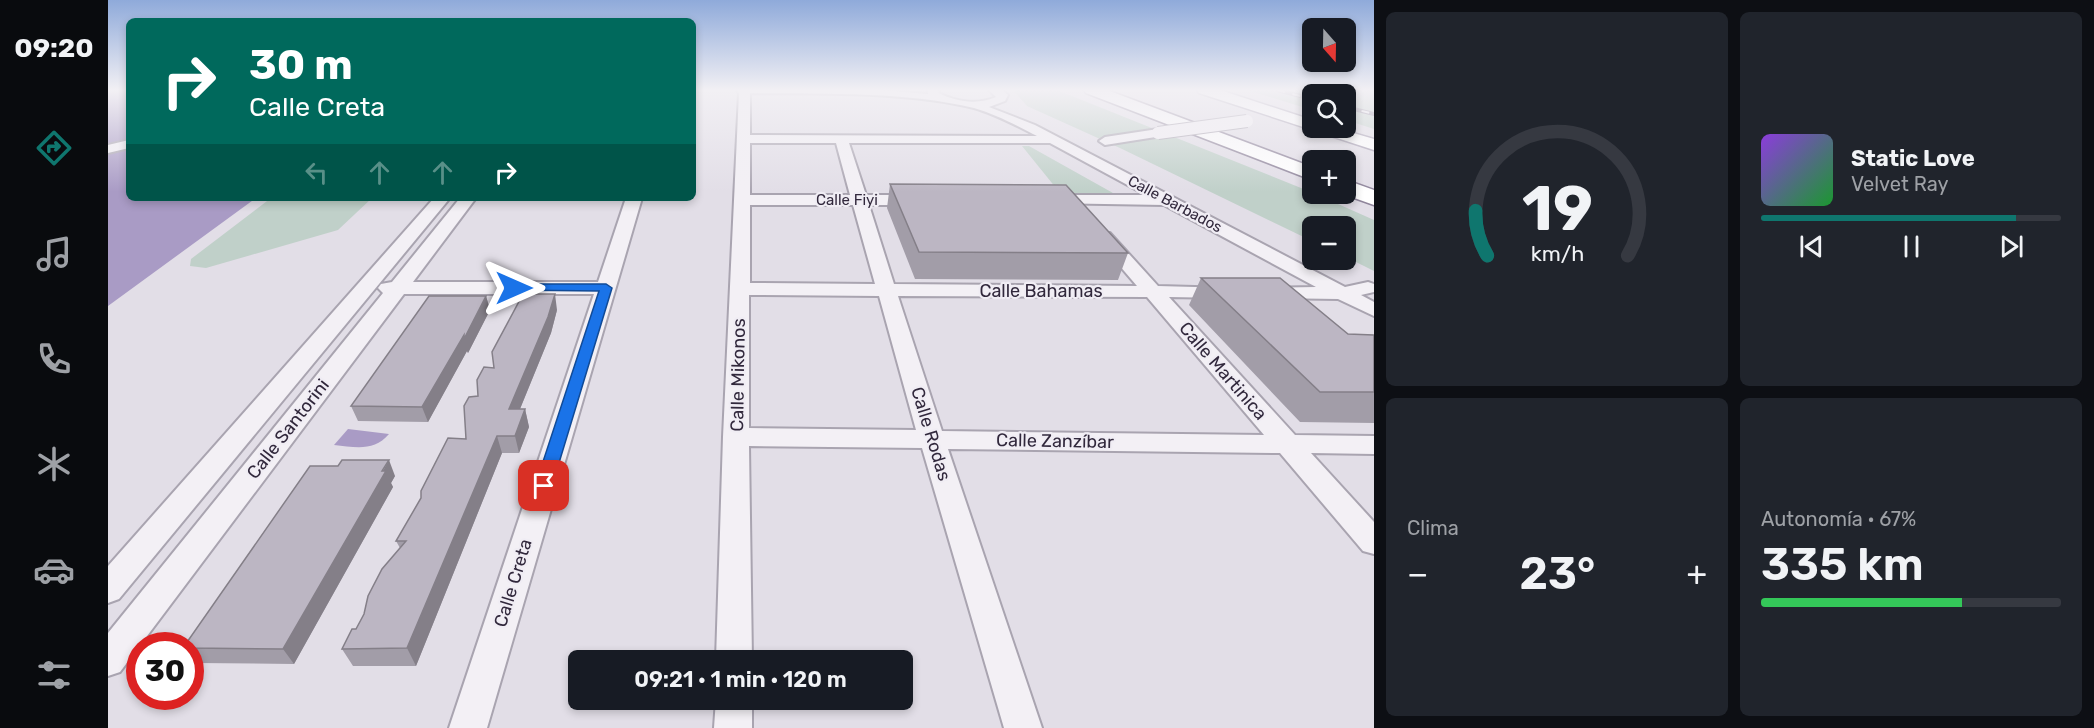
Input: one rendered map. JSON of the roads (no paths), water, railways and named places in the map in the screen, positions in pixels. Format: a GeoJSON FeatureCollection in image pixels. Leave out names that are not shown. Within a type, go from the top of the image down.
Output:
{"type":"FeatureCollection","features":[{"type":"Feature","properties":{"kind":"highway"},"geometry":{"type":"LineString","coordinates":[[1181,124],[1302,170]]}},
{"type":"Feature","properties":{"kind":"highway"},"geometry":{"type":"LineString","coordinates":[[1221,124],[1302,153]]}},
{"type":"Feature","properties":{"kind":"highway"},"geometry":{"type":"LineString","coordinates":[[1356,173],[1374,180]]}},
{"type":"Feature","properties":{"kind":"highway"},"geometry":{"type":"LineString","coordinates":[[1356,191],[1374,198]]}},
{"type":"Feature","properties":{"kind":"main road"},"geometry":{"type":"LineString","coordinates":[[1356,133],[1374,138]]}},
{"type":"Feature","properties":{"kind":"main road"},"geometry":{"type":"LineString","coordinates":[[1352,138],[1374,145]]}},
{"type":"Feature","properties":{"kind":"street","name":"Calle Mikonos"},"geometry":{"type":"LineString","coordinates":[[734,650],[736,437],[744,124]]}},
{"type":"Feature","properties":{"kind":"street","name":"Calle Barbados"},"geometry":{"type":"LineString","coordinates":[[1022,124],[1374,310]]}},
{"type":"Feature","properties":{"kind":"street","name":"Calle Barbados"},"geometry":{"type":"LineString","coordinates":[[1048,124],[1371,289]]}},
{"type":"Feature","properties":{"kind":"street"},"geometry":{"type":"LineString","coordinates":[[1104,141],[1225,124]]}},
{"type":"Feature","properties":{"kind":"street"},"geometry":{"type":"LineString","coordinates":[[744,139],[1053,140],[1073,137]]}},
{"type":"Feature","properties":{"kind":"street","name":"Calle Rodas"},"geometry":{"type":"LineString","coordinates":[[841,139],[932,440],[1023,728]]}},
{"type":"Feature","properties":{"kind":"street"},"geometry":{"type":"LineString","coordinates":[[108,149],[126,145]]}},
{"type":"Feature","properties":{"kind":"street","name":"Calle Fiyi"},"geometry":{"type":"LineString","coordinates":[[742,200],[930,200]]}},
{"type":"Feature","properties":{"kind":"street"},"geometry":{"type":"LineString","coordinates":[[1036,200],[1168,200]]}},
{"type":"Feature","properties":{"kind":"street","name":"Calle Martinica"},"geometry":{"type":"LineString","coordinates":[[1071,200],[1374,542]]}},
{"type":"Feature","properties":{"kind":"street","name":"Calle Santorini"},"geometry":{"type":"LineString","coordinates":[[108,589],[439,201]]}},
{"type":"Feature","properties":{"kind":"street","name":"Calle Santorini"},"geometry":{"type":"LineString","coordinates":[[108,660],[466,201]]}},
{"type":"Feature","properties":{"kind":"street","name":"Calle Creta"},"geometry":{"type":"LineString","coordinates":[[468,728],[633,201]]}},
{"type":"Feature","properties":{"kind":"street"},"geometry":{"type":"LineString","coordinates":[[366,288],[606,288]]}},
{"type":"Feature","properties":{"kind":"street","name":"Calle Bahamas"},"geometry":{"type":"LineString","coordinates":[[740,289],[1342,292],[1371,289]]}},
{"type":"Feature","properties":{"kind":"street","name":"Calle Zanzíbar"},"geometry":{"type":"LineString","coordinates":[[736,437],[1374,445]]}},
{"type":"Feature","properties":{"kind":"street"},"geometry":{"type":"LineString","coordinates":[[734,710],[734,728]]}}]}
